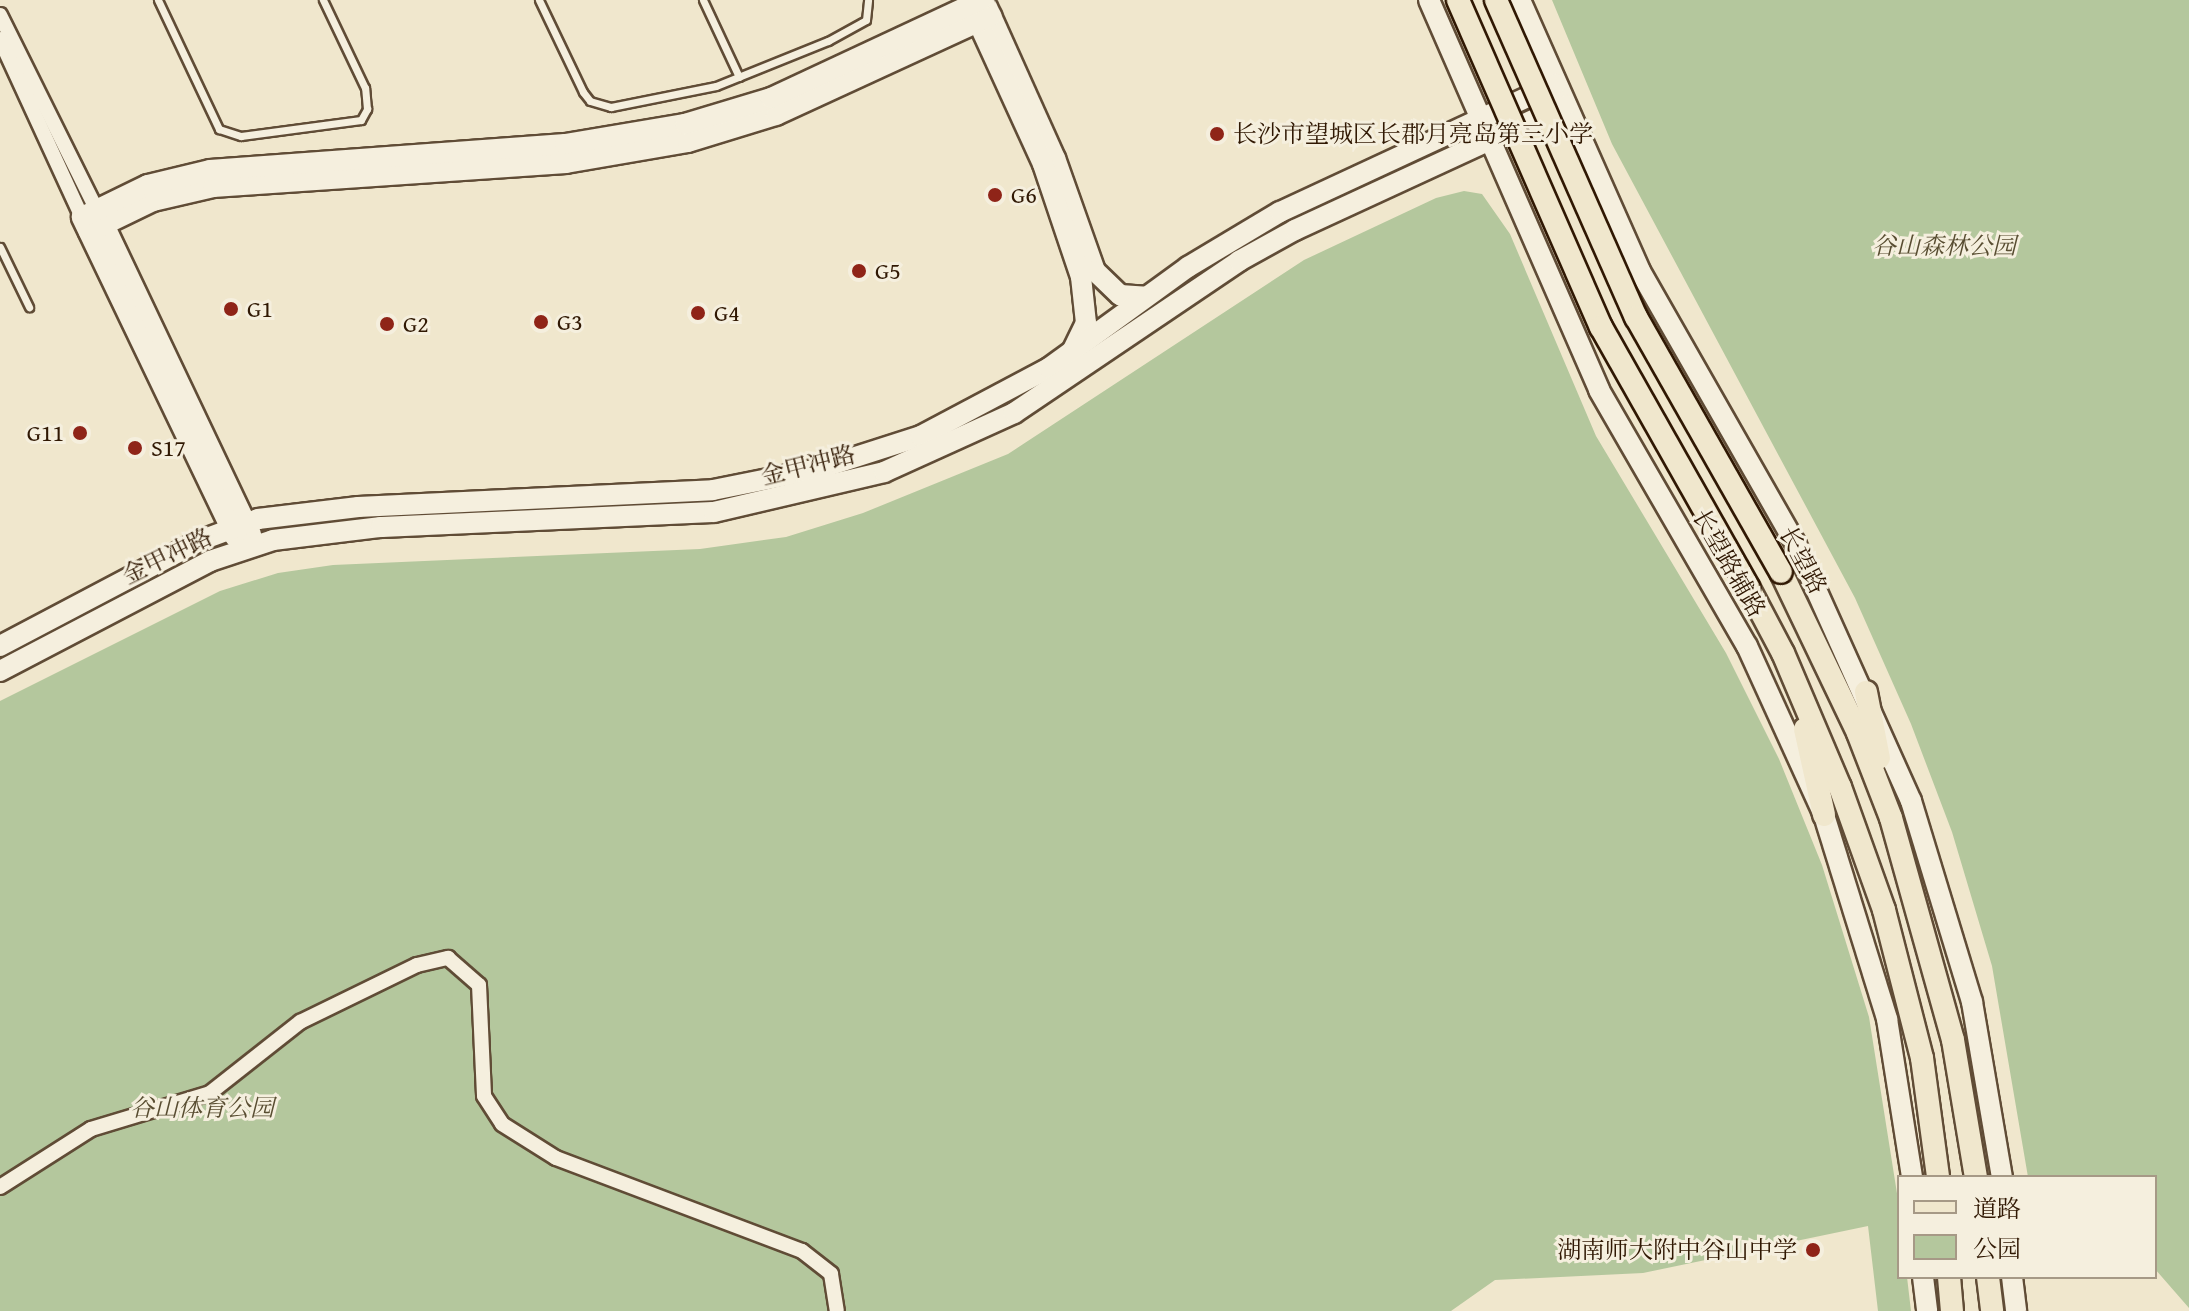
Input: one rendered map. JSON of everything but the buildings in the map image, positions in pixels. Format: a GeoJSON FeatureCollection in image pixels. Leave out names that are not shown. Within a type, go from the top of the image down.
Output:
{"type":"FeatureCollection","features":[{"type":"Feature","properties":{"kind":"main road"},"geometry":{"type":"LineString","coordinates":[[1458,0],[1601,327],[1748,587],[1794,677],[1884,910],[1922,1058],[1938,1175]]}},
{"type":"Feature","properties":{"kind":"main road","name":"长望路"},"geometry":{"type":"LineString","coordinates":[[1496,0],[1636,317],[1781,572],[1858,733],[1891,818],[1947,1014],[1976,1175]]}},
{"type":"Feature","properties":{"kind":"main road"},"geometry":{"type":"LineString","coordinates":[[1794,677],[1824,815]]}},
{"type":"Feature","properties":{"kind":"main road"},"geometry":{"type":"LineString","coordinates":[[1866,692],[1891,818]]}},
{"type":"Feature","properties":{"kind":"main road"},"geometry":{"type":"LineString","coordinates":[[1949,1279],[1952,1311]]}},
{"type":"Feature","properties":{"kind":"main road"},"geometry":{"type":"LineString","coordinates":[[1988,1279],[1992,1311]]}},
{"type":"Feature","properties":{"kind":"street","name":"长望路辅路"},"geometry":{"type":"LineString","coordinates":[[1429,0],[1599,390],[1740,634],[1824,815],[1887,1019],[1912,1175]]}},
{"type":"Feature","properties":{"kind":"street"},"geometry":{"type":"LineString","coordinates":[[1520,0],[1640,271],[1796,545],[1866,692],[1911,801],[1956,946],[1986,1067],[2002,1175]]}},
{"type":"Feature","properties":{"kind":"street"},"geometry":{"type":"LineString","coordinates":[[93,221],[148,185],[210,170],[565,144],[685,124],[771,98],[979,7]]}},
{"type":"Feature","properties":{"kind":"street"},"geometry":{"type":"LineString","coordinates":[[979,7],[1055,158],[1095,271],[1120,295],[1146,297]]}},
{"type":"Feature","properties":{"kind":"street"},"geometry":{"type":"LineString","coordinates":[[979,7],[1043,164],[1081,277],[1086,323],[1071,352]]}},
{"type":"Feature","properties":{"kind":"street"},"geometry":{"type":"LineString","coordinates":[[0,15],[93,221],[249,547]]}},
{"type":"Feature","properties":{"kind":"street"},"geometry":{"type":"LineString","coordinates":[[0,39],[93,221]]}},
{"type":"Feature","properties":{"kind":"street"},"geometry":{"type":"LineString","coordinates":[[1429,142],[1456,112],[1460,74]]}},
{"type":"Feature","properties":{"kind":"street","name":"金甲冲路"},"geometry":{"type":"LineString","coordinates":[[0,646],[238,526],[358,507],[662,496],[775,480],[921,436],[1006,394],[1071,352],[1146,297],[1280,212],[1556,84]]}},
{"type":"Feature","properties":{"kind":"street","name":"金甲冲路"},"geometry":{"type":"LineString","coordinates":[[0,671],[249,547],[322,531],[714,512],[884,472],[1014,413],[1239,261],[1565,105]]}},
{"type":"Feature","properties":{"kind":"street"},"geometry":{"type":"LineString","coordinates":[[1437,164],[1473,159],[1506,181]]}},
{"type":"Feature","properties":{"kind":"street"},"geometry":{"type":"LineString","coordinates":[[0,1187],[91,1129],[210,1093],[300,1022],[417,965],[448,958],[479,985],[484,1096],[502,1124],[556,1158],[802,1251],[831,1274],[837,1311]]}},
{"type":"Feature","properties":{"kind":"street"},"geometry":{"type":"LineString","coordinates":[[1923,1279],[1927,1311]]}},
{"type":"Feature","properties":{"kind":"street"},"geometry":{"type":"LineString","coordinates":[[2012,1279],[2016,1311]]}},
{"type":"Feature","properties":{"kind":"lane"},"geometry":{"type":"LineString","coordinates":[[158,0],[219,129],[241,136],[361,120],[365,88],[323,0]]}},
{"type":"Feature","properties":{"kind":"lane"},"geometry":{"type":"LineString","coordinates":[[539,0],[583,92],[600,106],[660,101],[739,77],[859,27],[871,12],[868,0]]}},
{"type":"Feature","properties":{"kind":"lane"},"geometry":{"type":"LineString","coordinates":[[703,0],[739,77]]}},
{"type":"Feature","properties":{"kind":"lane"},"geometry":{"type":"LineString","coordinates":[[0,247],[29,307]]}},
{"type":"Feature","properties":{"kind":"green space","name":"谷山森林公园"},"geometry":{"type":"Polygon","coordinates":[[[1552,0],[2189,0],[2189,1308],[2157,1271],[2157,1175],[2028,1175],[1992,966],[1952,832],[1911,724],[1855,598],[1612,144],[1552,0]]]}},
{"type":"Feature","properties":{"kind":"green space","name":"谷山体育公园"},"geometry":{"type":"Polygon","coordinates":[[[1464,191],[1482,194],[1510,234],[1596,436],[1726,653],[1779,759],[1822,865],[1869,1017],[1897,1193],[1897,1279],[1907,1279],[1911,1311],[1878,1311],[1868,1226],[1643,1273],[1495,1280],[1451,1311],[0,1311],[0,701],[220,591],[278,573],[333,565],[700,549],[786,537],[863,513],[1008,454],[1304,260],[1436,198],[1464,191]]]}},
{"type":"Feature","properties":{"kind":"place","name":"长沙市望城区长郡月亮岛第三小学"},"geometry":{"type":"Point","coordinates":[1217,134]}},
{"type":"Feature","properties":{"kind":"place","name":"G6"},"geometry":{"type":"Point","coordinates":[995,195]}},
{"type":"Feature","properties":{"kind":"place","name":"G5"},"geometry":{"type":"Point","coordinates":[859,271]}},
{"type":"Feature","properties":{"kind":"place","name":"G1"},"geometry":{"type":"Point","coordinates":[231,309]}},
{"type":"Feature","properties":{"kind":"place","name":"G4"},"geometry":{"type":"Point","coordinates":[698,313]}},
{"type":"Feature","properties":{"kind":"place","name":"G3"},"geometry":{"type":"Point","coordinates":[541,322]}},
{"type":"Feature","properties":{"kind":"place","name":"G2"},"geometry":{"type":"Point","coordinates":[387,324]}},
{"type":"Feature","properties":{"kind":"place","name":"G11"},"geometry":{"type":"Point","coordinates":[80,433]}},
{"type":"Feature","properties":{"kind":"place","name":"S17"},"geometry":{"type":"Point","coordinates":[135,448]}},
{"type":"Feature","properties":{"kind":"place","name":"湖南师大附中谷山中学"},"geometry":{"type":"Point","coordinates":[1813,1250]}}]}
